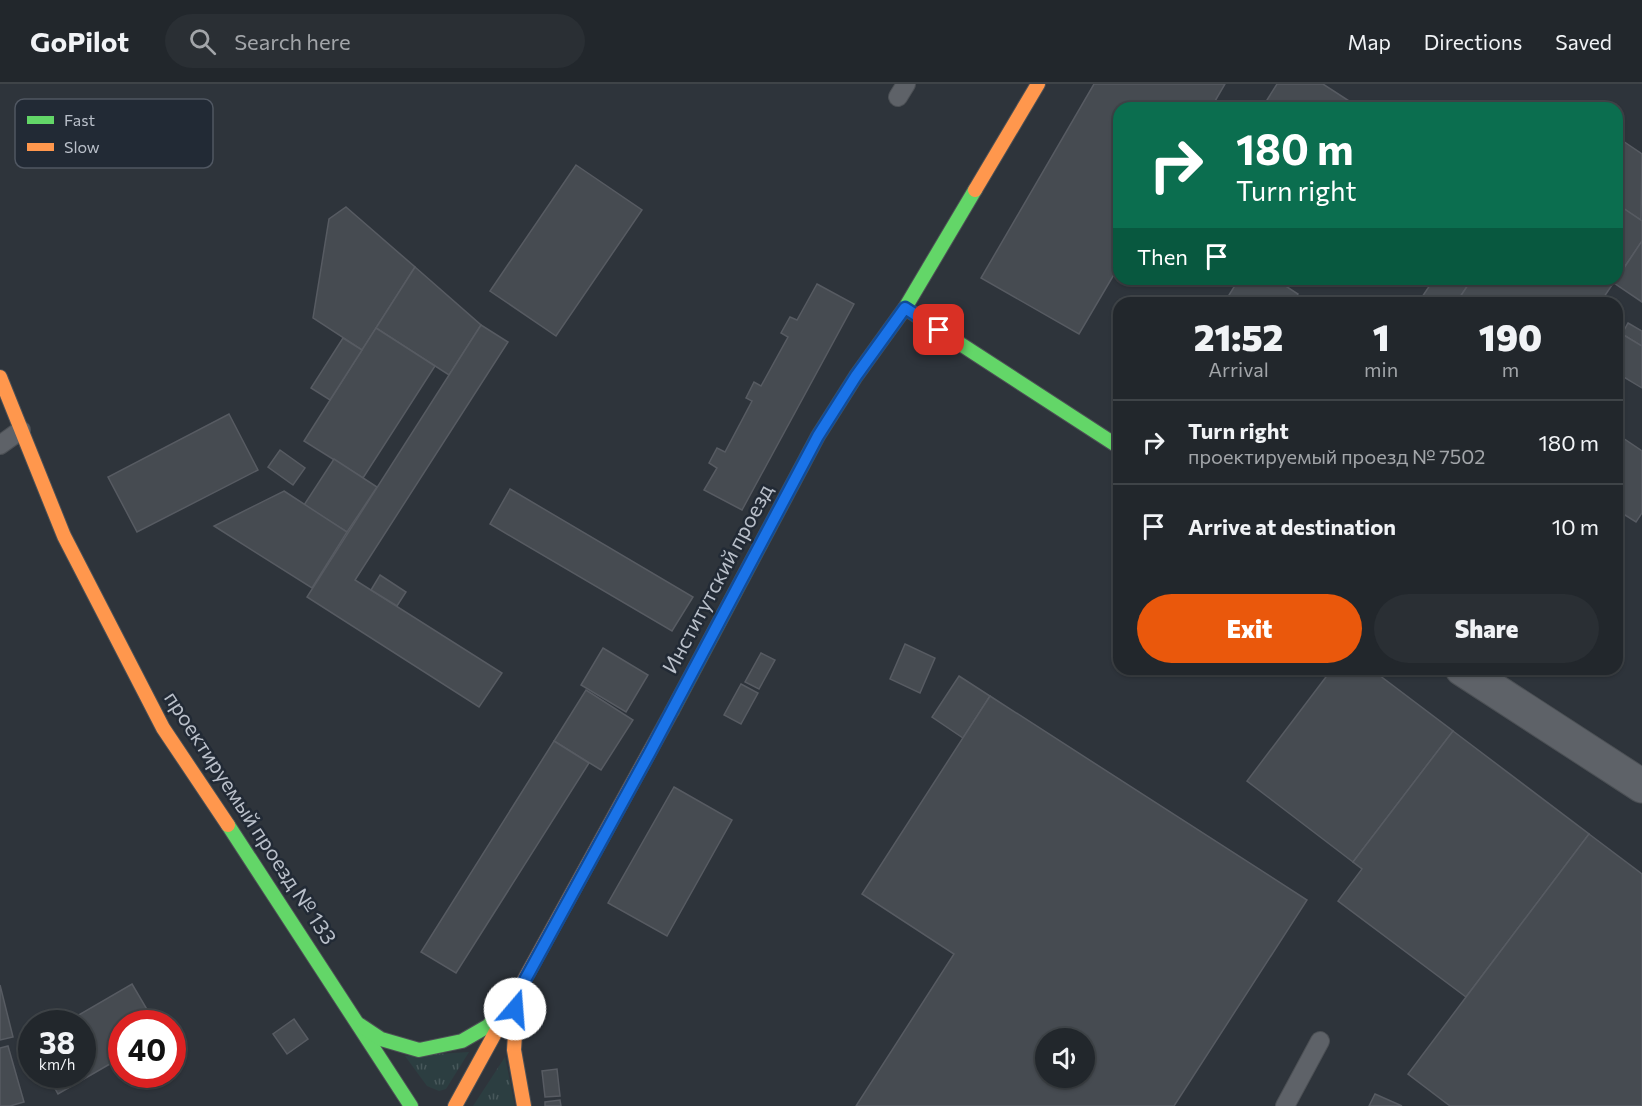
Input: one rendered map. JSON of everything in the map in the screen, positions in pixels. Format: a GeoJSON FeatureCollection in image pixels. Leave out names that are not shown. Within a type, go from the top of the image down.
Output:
{"type":"FeatureCollection","features":[{"type":"Feature","properties":{"kind":"street","name":"Институтский проезд"},"geometry":{"type":"LineString","coordinates":[[455,1106],[650,752],[818,436],[856,376],[905,308],[1038,84]]}},
{"type":"Feature","properties":{"kind":"street"},"geometry":{"type":"LineString","coordinates":[[905,308],[1113,443]]}},
{"type":"Feature","properties":{"kind":"street","name":"проектируемый проезд № 133"},"geometry":{"type":"LineString","coordinates":[[0,377],[64,536],[163,728],[287,913],[411,1106]]}},
{"type":"Feature","properties":{"kind":"street"},"geometry":{"type":"LineString","coordinates":[[1471,675],[1642,786]]}},
{"type":"Feature","properties":{"kind":"street"},"geometry":{"type":"LineString","coordinates":[[359,1025],[381,1040],[419,1050],[462,1041],[488,1026],[520,989]]}},
{"type":"Feature","properties":{"kind":"street"},"geometry":{"type":"LineString","coordinates":[[520,989],[515,1009],[514,1050],[524,1106]]}},
{"type":"Feature","properties":{"kind":"lane"},"geometry":{"type":"LineString","coordinates":[[0,445],[21,430]]}},
{"type":"Feature","properties":{"kind":"lane"},"geometry":{"type":"LineString","coordinates":[[1285,1106],[1320,1041]]}},
{"type":"Feature","properties":{"kind":"green space"},"geometry":{"type":"Polygon","coordinates":[[[469,1052],[446,1089],[439,1091],[427,1086],[405,1056],[469,1052]]]}},
{"type":"Feature","properties":{"kind":"green space"},"geometry":{"type":"Polygon","coordinates":[[[505,1057],[515,1106],[473,1106],[505,1057]]]}},
{"type":"Feature","properties":{"kind":"building"},"geometry":{"type":"Polygon","coordinates":[[[1094,84],[1225,84],[1214,102],[1113,102],[1113,276],[1079,334],[981,278],[1094,84]]]}},
{"type":"Feature","properties":{"kind":"building"},"geometry":{"type":"Polygon","coordinates":[[[1277,84],[1323,84],[1351,102],[1266,102],[1277,84]]]}},
{"type":"Feature","properties":{"kind":"building"},"geometry":{"type":"Polygon","coordinates":[[[1623,141],[1642,154],[1641,220],[1623,208],[1623,141]]]}},
{"type":"Feature","properties":{"kind":"building"},"geometry":{"type":"Polygon","coordinates":[[[576,165],[642,210],[556,336],[490,291],[576,165]]]}},
{"type":"Feature","properties":{"kind":"building"},"geometry":{"type":"Polygon","coordinates":[[[346,207],[415,267],[362,350],[313,318],[329,219],[346,207]]]}},
{"type":"Feature","properties":{"kind":"building"},"geometry":{"type":"Polygon","coordinates":[[[1623,208],[1642,221],[1642,241],[1623,269],[1623,208]]]}},
{"type":"Feature","properties":{"kind":"building"},"geometry":{"type":"Polygon","coordinates":[[[1642,241],[1642,302],[1617,285],[1623,285],[1623,270],[1642,241]]]}},
{"type":"Feature","properties":{"kind":"building"},"geometry":{"type":"Polygon","coordinates":[[[415,267],[481,325],[449,375],[376,328],[415,267]]]}},
{"type":"Feature","properties":{"kind":"building"},"geometry":{"type":"Polygon","coordinates":[[[817,284],[854,304],[742,510],[704,490],[717,468],[709,463],[717,448],[725,452],[752,401],[746,398],[754,382],[761,386],[788,337],[781,333],[790,317],[797,320],[817,284]]]}},
{"type":"Feature","properties":{"kind":"building"},"geometry":{"type":"Polygon","coordinates":[[[1235,285],[1284,285],[1298,294],[1296,297],[1228,297],[1235,285]]]}},
{"type":"Feature","properties":{"kind":"building"},"geometry":{"type":"Polygon","coordinates":[[[1430,285],[1468,285],[1460,297],[1422,297],[1430,285]]]}},
{"type":"Feature","properties":{"kind":"building"},"geometry":{"type":"Polygon","coordinates":[[[1468,285],[1612,285],[1604,297],[1460,297],[1468,285]]]}},
{"type":"Feature","properties":{"kind":"building"},"geometry":{"type":"Polygon","coordinates":[[[1628,323],[1642,331],[1642,346],[1623,335],[1628,323]]]}},
{"type":"Feature","properties":{"kind":"building"},"geometry":{"type":"Polygon","coordinates":[[[481,325],[508,342],[355,580],[502,673],[479,707],[307,597],[481,325]]]}},
{"type":"Feature","properties":{"kind":"building"},"geometry":{"type":"Polygon","coordinates":[[[376,328],[435,366],[363,478],[304,441],[376,328]]]}},
{"type":"Feature","properties":{"kind":"building"},"geometry":{"type":"Polygon","coordinates":[[[1623,335],[1642,346],[1642,388],[1623,377],[1623,335]]]}},
{"type":"Feature","properties":{"kind":"building"},"geometry":{"type":"Polygon","coordinates":[[[343,338],[362,350],[330,400],[311,388],[343,338]]]}},
{"type":"Feature","properties":{"kind":"building"},"geometry":{"type":"Polygon","coordinates":[[[229,414],[258,470],[137,532],[108,477],[229,414]]]}},
{"type":"Feature","properties":{"kind":"building"},"geometry":{"type":"Polygon","coordinates":[[[1623,438],[1642,451],[1642,513],[1636,522],[1623,514],[1623,438]]]}},
{"type":"Feature","properties":{"kind":"building"},"geometry":{"type":"Polygon","coordinates":[[[280,450],[305,468],[293,485],[268,467],[280,450]]]}},
{"type":"Feature","properties":{"kind":"building"},"geometry":{"type":"Polygon","coordinates":[[[334,459],[377,487],[347,532],[304,505],[334,459]]]}},
{"type":"Feature","properties":{"kind":"building"},"geometry":{"type":"Polygon","coordinates":[[[510,489],[693,597],[672,631],[490,524],[510,489]]]}},
{"type":"Feature","properties":{"kind":"building"},"geometry":{"type":"Polygon","coordinates":[[[284,491],[347,532],[312,588],[214,526],[284,491]]]}},
{"type":"Feature","properties":{"kind":"building"},"geometry":{"type":"Polygon","coordinates":[[[380,575],[406,592],[397,606],[371,590],[380,575]]]}},
{"type":"Feature","properties":{"kind":"building"},"geometry":{"type":"Polygon","coordinates":[[[905,644],[935,658],[920,693],[890,679],[905,644]]]}},
{"type":"Feature","properties":{"kind":"building"},"geometry":{"type":"Polygon","coordinates":[[[603,648],[648,675],[626,712],[581,685],[603,648]]]}},
{"type":"Feature","properties":{"kind":"building"},"geometry":{"type":"Polygon","coordinates":[[[761,653],[775,660],[759,689],[745,682],[761,653]]]}},
{"type":"Feature","properties":{"kind":"building"},"geometry":{"type":"Polygon","coordinates":[[[1327,675],[1379,675],[1453,731],[1353,862],[1247,781],[1327,675]]]}},
{"type":"Feature","properties":{"kind":"building"},"geometry":{"type":"Polygon","coordinates":[[[959,676],[990,696],[963,738],[932,717],[959,676]]]}},
{"type":"Feature","properties":{"kind":"building"},"geometry":{"type":"Polygon","coordinates":[[[741,684],[758,693],[741,724],[724,715],[741,684]]]}},
{"type":"Feature","properties":{"kind":"building"},"geometry":{"type":"Polygon","coordinates":[[[586,690],[633,720],[601,770],[554,741],[586,690]]]}},
{"type":"Feature","properties":{"kind":"building"},"geometry":{"type":"Polygon","coordinates":[[[990,696],[1307,900],[1174,1106],[856,1106],[954,954],[862,894],[990,696]]]}},
{"type":"Feature","properties":{"kind":"building"},"geometry":{"type":"Polygon","coordinates":[[[1453,731],[1589,834],[1466,997],[1338,901],[1362,869],[1353,862],[1453,731]]]}},
{"type":"Feature","properties":{"kind":"building"},"geometry":{"type":"Polygon","coordinates":[[[554,741],[589,763],[456,973],[421,952],[554,741]]]}},
{"type":"Feature","properties":{"kind":"building"},"geometry":{"type":"Polygon","coordinates":[[[674,787],[732,820],[667,936],[608,903],[674,787]]]}},
{"type":"Feature","properties":{"kind":"building"},"geometry":{"type":"Polygon","coordinates":[[[1589,834],[1642,874],[1642,1106],[1450,1106],[1408,1074],[1589,834]]]}},
{"type":"Feature","properties":{"kind":"building"},"geometry":{"type":"Polygon","coordinates":[[[132,984],[147,1010],[108,1010],[108,1065],[96,1072],[96,1010],[87,1010],[132,984]]]}},
{"type":"Feature","properties":{"kind":"building"},"geometry":{"type":"Polygon","coordinates":[[[0,985],[13,1037],[0,1040],[0,985]]]}},
{"type":"Feature","properties":{"kind":"building"},"geometry":{"type":"Polygon","coordinates":[[[294,1019],[308,1039],[287,1054],[273,1034],[294,1019]]]}},
{"type":"Feature","properties":{"kind":"building"},"geometry":{"type":"Polygon","coordinates":[[[8,1046],[18,1088],[20,1088],[24,1102],[0,1106],[0,1048],[8,1046]]]}},
{"type":"Feature","properties":{"kind":"building"},"geometry":{"type":"Polygon","coordinates":[[[557,1069],[560,1096],[545,1097],[542,1071],[557,1069]]]}},
{"type":"Feature","properties":{"kind":"building"},"geometry":{"type":"Polygon","coordinates":[[[55,1088],[68,1088],[58,1094],[55,1088]]]}},
{"type":"Feature","properties":{"kind":"building"},"geometry":{"type":"Polygon","coordinates":[[[1375,1094],[1402,1106],[1369,1106],[1375,1094]]]}},
{"type":"Feature","properties":{"kind":"building"},"geometry":{"type":"Polygon","coordinates":[[[560,1100],[561,1106],[545,1106],[545,1102],[560,1100]]]}},
{"type":"Feature","properties":{"kind":"traffic: fast"},"geometry":{"type":"LineString","coordinates":[[672,711],[818,436],[856,376],[905,308],[975,190]]}},
{"type":"Feature","properties":{"kind":"traffic: fast"},"geometry":{"type":"LineString","coordinates":[[905,308],[1113,443]]}},
{"type":"Feature","properties":{"kind":"traffic: fast"},"geometry":{"type":"LineString","coordinates":[[228,825],[411,1106]]}},
{"type":"Feature","properties":{"kind":"traffic: fast"},"geometry":{"type":"LineString","coordinates":[[360,1025],[381,1039],[419,1050],[462,1041],[488,1026],[501,1011]]}},
{"type":"Feature","properties":{"kind":"traffic: slow"},"geometry":{"type":"LineString","coordinates":[[975,190],[1038,84]]}},
{"type":"Feature","properties":{"kind":"traffic: slow"},"geometry":{"type":"LineString","coordinates":[[0,377],[64,536],[163,728],[228,825]]}},
{"type":"Feature","properties":{"kind":"traffic: slow"},"geometry":{"type":"LineString","coordinates":[[455,1106],[672,711]]}},
{"type":"Feature","properties":{"kind":"traffic: slow"},"geometry":{"type":"LineString","coordinates":[[517,1003],[514,1050],[524,1106]]}},
{"type":"Feature","properties":{"kind":"route"},"geometry":{"type":"LineString","coordinates":[[515,1009],[520,989],[650,752],[818,436],[856,376],[905,308],[939,330]]}}]}
